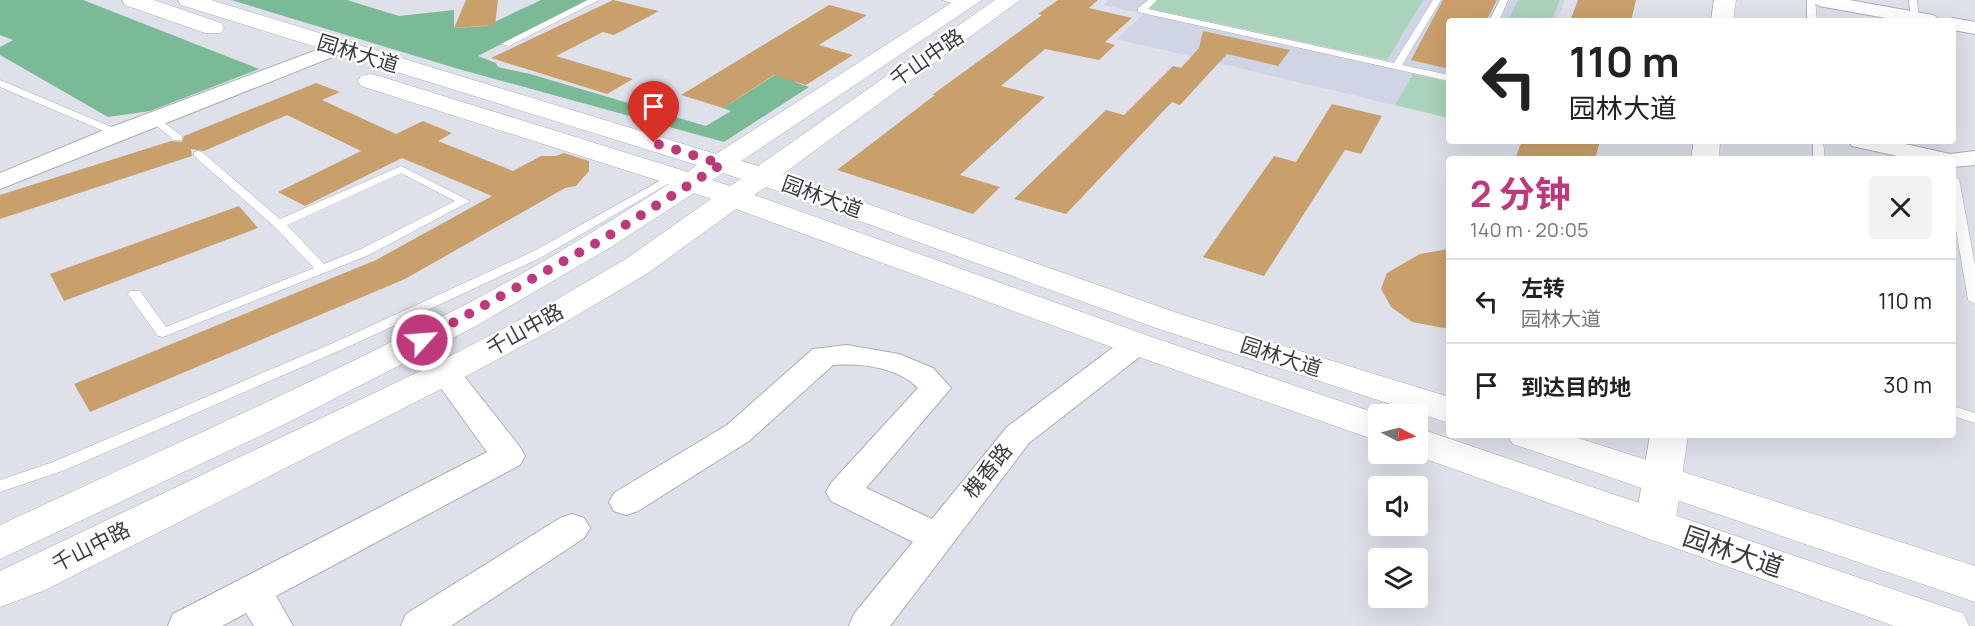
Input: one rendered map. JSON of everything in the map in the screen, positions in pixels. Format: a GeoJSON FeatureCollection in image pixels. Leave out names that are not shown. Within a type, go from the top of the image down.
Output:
{"type":"FeatureCollection","features":[{"type":"Feature","properties":{"kind":"main road","name":"园林大道"},"geometry":{"type":"LineString","coordinates":[[133,0],[308,62],[682,179]]}},
{"type":"Feature","properties":{"kind":"main road","name":"园林大道"},"geometry":{"type":"LineString","coordinates":[[189,0],[727,180],[1137,344],[1368,425]]}},
{"type":"Feature","properties":{"kind":"main road","name":"千山中路"},"geometry":{"type":"LineString","coordinates":[[0,543],[264,419],[464,319],[600,241],[682,179],[727,180],[761,176],[1009,0]]}},
{"type":"Feature","properties":{"kind":"main road"},"geometry":{"type":"LineString","coordinates":[[1722,18],[1725,0]]}},
{"type":"Feature","properties":{"kind":"main road","name":"千山中路"},"geometry":{"type":"LineString","coordinates":[[0,589],[28,579],[445,373],[545,320],[637,266],[727,180],[961,2]]}},
{"type":"Feature","properties":{"kind":"main road","name":"园林大道"},"geometry":{"type":"LineString","coordinates":[[761,176],[1168,321],[1446,409]]}},
{"type":"Feature","properties":{"kind":"main road","name":"园林大道"},"geometry":{"type":"LineString","coordinates":[[1535,438],[1975,584]]}},
{"type":"Feature","properties":{"kind":"main road"},"geometry":{"type":"LineString","coordinates":[[1655,525],[1669,438]]}},
{"type":"Feature","properties":{"kind":"main road","name":"园林大道"},"geometry":{"type":"LineString","coordinates":[[1428,446],[1947,626]]}},
{"type":"Feature","properties":{"kind":"street"},"geometry":{"type":"LineString","coordinates":[[1819,0],[1921,13]]}},
{"type":"Feature","properties":{"kind":"street"},"geometry":{"type":"LineString","coordinates":[[1956,25],[1975,28]]}},
{"type":"Feature","properties":{"kind":"street"},"geometry":{"type":"LineString","coordinates":[[0,182],[117,133],[308,62],[338,48]]}},
{"type":"Feature","properties":{"kind":"street"},"geometry":{"type":"LineString","coordinates":[[1874,144],[1929,156]]}},
{"type":"Feature","properties":{"kind":"street"},"geometry":{"type":"LineString","coordinates":[[1956,160],[1975,158]]}},
{"type":"Feature","properties":{"kind":"street","name":"槐香路"},"geometry":{"type":"LineString","coordinates":[[868,626],[1018,435],[1137,344]]}},
{"type":"Feature","properties":{"kind":"street"},"geometry":{"type":"LineString","coordinates":[[626,502],[738,433],[824,356],[841,353],[868,356],[921,374],[936,388],[843,492],[936,537]]}},
{"type":"Feature","properties":{"kind":"street"},"geometry":{"type":"LineString","coordinates":[[187,626],[508,456],[445,373]]}},
{"type":"Feature","properties":{"kind":"street"},"geometry":{"type":"LineString","coordinates":[[420,626],[572,528]]}},
{"type":"Feature","properties":{"kind":"street"},"geometry":{"type":"LineString","coordinates":[[253,591],[274,626]]}},
{"type":"Feature","properties":{"kind":"lane"},"geometry":{"type":"LineString","coordinates":[[506,44],[595,0]]}},
{"type":"Feature","properties":{"kind":"lane"},"geometry":{"type":"LineString","coordinates":[[1154,0],[1142,10],[1446,77]]}},
{"type":"Feature","properties":{"kind":"lane"},"geometry":{"type":"LineString","coordinates":[[1396,67],[1437,0]]}},
{"type":"Feature","properties":{"kind":"lane"},"geometry":{"type":"LineString","coordinates":[[1495,18],[1504,0]]}},
{"type":"Feature","properties":{"kind":"lane"},"geometry":{"type":"LineString","coordinates":[[1811,0],[1812,18]]}},
{"type":"Feature","properties":{"kind":"lane"},"geometry":{"type":"LineString","coordinates":[[0,83],[117,133]]}},
{"type":"Feature","properties":{"kind":"lane"},"geometry":{"type":"LineString","coordinates":[[155,119],[178,138]]}},
{"type":"Feature","properties":{"kind":"lane"},"geometry":{"type":"LineString","coordinates":[[198,154],[279,224],[322,269]]}},
{"type":"Feature","properties":{"kind":"lane"},"geometry":{"type":"LineString","coordinates":[[135,294],[163,333],[365,252],[464,201],[401,170],[279,224]]}},
{"type":"Feature","properties":{"kind":"lane"},"geometry":{"type":"LineString","coordinates":[[0,486],[70,461],[356,338],[538,255],[682,179]]}},
{"type":"Feature","properties":{"kind":"lane"},"geometry":{"type":"LineString","coordinates":[[1956,194],[1975,300]]}},
{"type":"Feature","properties":{"kind":"lane"},"geometry":{"type":"LineString","coordinates":[[1956,412],[1975,418]]}},
{"type":"Feature","properties":{"kind":"shaded area"},"geometry":{"type":"Polygon","coordinates":[[[1109,0],[1565,0],[1557,18],[1446,18],[1446,117],[1117,39],[1143,14],[1103,5],[1109,0]]]}},
{"type":"Feature","properties":{"kind":"green space"},"geometry":{"type":"Polygon","coordinates":[[[0,0],[83,0],[259,69],[150,111],[108,117],[0,55],[0,47],[13,40],[0,35],[0,0]]]}},
{"type":"Feature","properties":{"kind":"green space"},"geometry":{"type":"Polygon","coordinates":[[[231,0],[347,0],[399,16],[454,10],[454,28],[486,26],[541,0],[587,0],[478,56],[496,63],[498,67],[530,74],[706,126],[731,111],[723,108],[789,66],[810,72],[795,82],[809,87],[724,142],[455,68],[231,0]]]}},
{"type":"Feature","properties":{"kind":"green space"},"geometry":{"type":"Polygon","coordinates":[[[1157,0],[1423,0],[1387,60],[1147,8],[1157,0]]]}},
{"type":"Feature","properties":{"kind":"green space"},"geometry":{"type":"Polygon","coordinates":[[[1518,0],[1560,0],[1552,18],[1509,18],[1518,0]]]}},
{"type":"Feature","properties":{"kind":"green space"},"geometry":{"type":"Polygon","coordinates":[[[1413,74],[1446,81],[1446,117],[1395,105],[1413,74]]]}},
{"type":"Feature","properties":{"kind":"building"},"geometry":{"type":"Polygon","coordinates":[[[466,0],[498,0],[495,25],[454,28],[466,0]]]}},
{"type":"Feature","properties":{"kind":"building"},"geometry":{"type":"Polygon","coordinates":[[[613,0],[659,11],[614,35],[603,32],[556,56],[633,79],[607,94],[491,58],[613,0]]]}},
{"type":"Feature","properties":{"kind":"building"},"geometry":{"type":"Polygon","coordinates":[[[1058,0],[1098,0],[1089,8],[1132,18],[1105,42],[1115,45],[1099,60],[1045,49],[1001,86],[1045,97],[960,175],[1000,187],[973,214],[837,170],[935,95],[932,95],[1042,15],[1038,14],[1058,0]]]}},
{"type":"Feature","properties":{"kind":"building"},"geometry":{"type":"Polygon","coordinates":[[[1443,0],[1497,0],[1488,18],[1446,18],[1446,68],[1411,60],[1443,0]]]}},
{"type":"Feature","properties":{"kind":"building"},"geometry":{"type":"Polygon","coordinates":[[[1578,0],[1636,0],[1632,18],[1571,18],[1578,0]]]}},
{"type":"Feature","properties":{"kind":"building"},"geometry":{"type":"Polygon","coordinates":[[[829,5],[867,15],[819,45],[853,55],[806,85],[774,75],[723,108],[681,95],[829,5]]]}},
{"type":"Feature","properties":{"kind":"building"},"geometry":{"type":"Polygon","coordinates":[[[1203,31],[1290,50],[1278,66],[1227,54],[1180,105],[1172,102],[1066,214],[1014,199],[1106,110],[1124,115],[1173,66],[1181,68],[1199,48],[1203,31]]]}},
{"type":"Feature","properties":{"kind":"building"},"geometry":{"type":"Polygon","coordinates":[[[316,83],[340,92],[322,100],[396,134],[423,121],[452,133],[438,141],[513,171],[541,156],[556,156],[564,153],[589,161],[589,171],[576,186],[565,188],[405,279],[90,412],[74,384],[376,260],[492,196],[402,158],[305,206],[278,192],[361,151],[287,115],[204,151],[191,149],[192,156],[0,219],[0,195],[171,141],[182,142],[184,136],[316,83]]]}},
{"type":"Feature","properties":{"kind":"building"},"geometry":{"type":"Polygon","coordinates":[[[1332,104],[1382,116],[1361,154],[1345,150],[1264,276],[1203,257],[1274,156],[1296,162],[1332,104]]]}},
{"type":"Feature","properties":{"kind":"building"},"geometry":{"type":"Polygon","coordinates":[[[1521,144],[1599,144],[1596,156],[1516,156],[1521,144]]]}},
{"type":"Feature","properties":{"kind":"building"},"geometry":{"type":"Polygon","coordinates":[[[239,206],[258,228],[64,301],[50,274],[239,206]]]}},
{"type":"Feature","properties":{"kind":"building"},"geometry":{"type":"Polygon","coordinates":[[[1446,250],[1446,328],[1412,322],[1391,307],[1381,289],[1387,273],[1420,254],[1446,250]]]}},
{"type":"Feature","properties":{"kind":"route"},"geometry":{"type":"LineString","coordinates":[[422,340],[464,319],[600,241],[690,182],[722,164],[654,143]]}}]}
